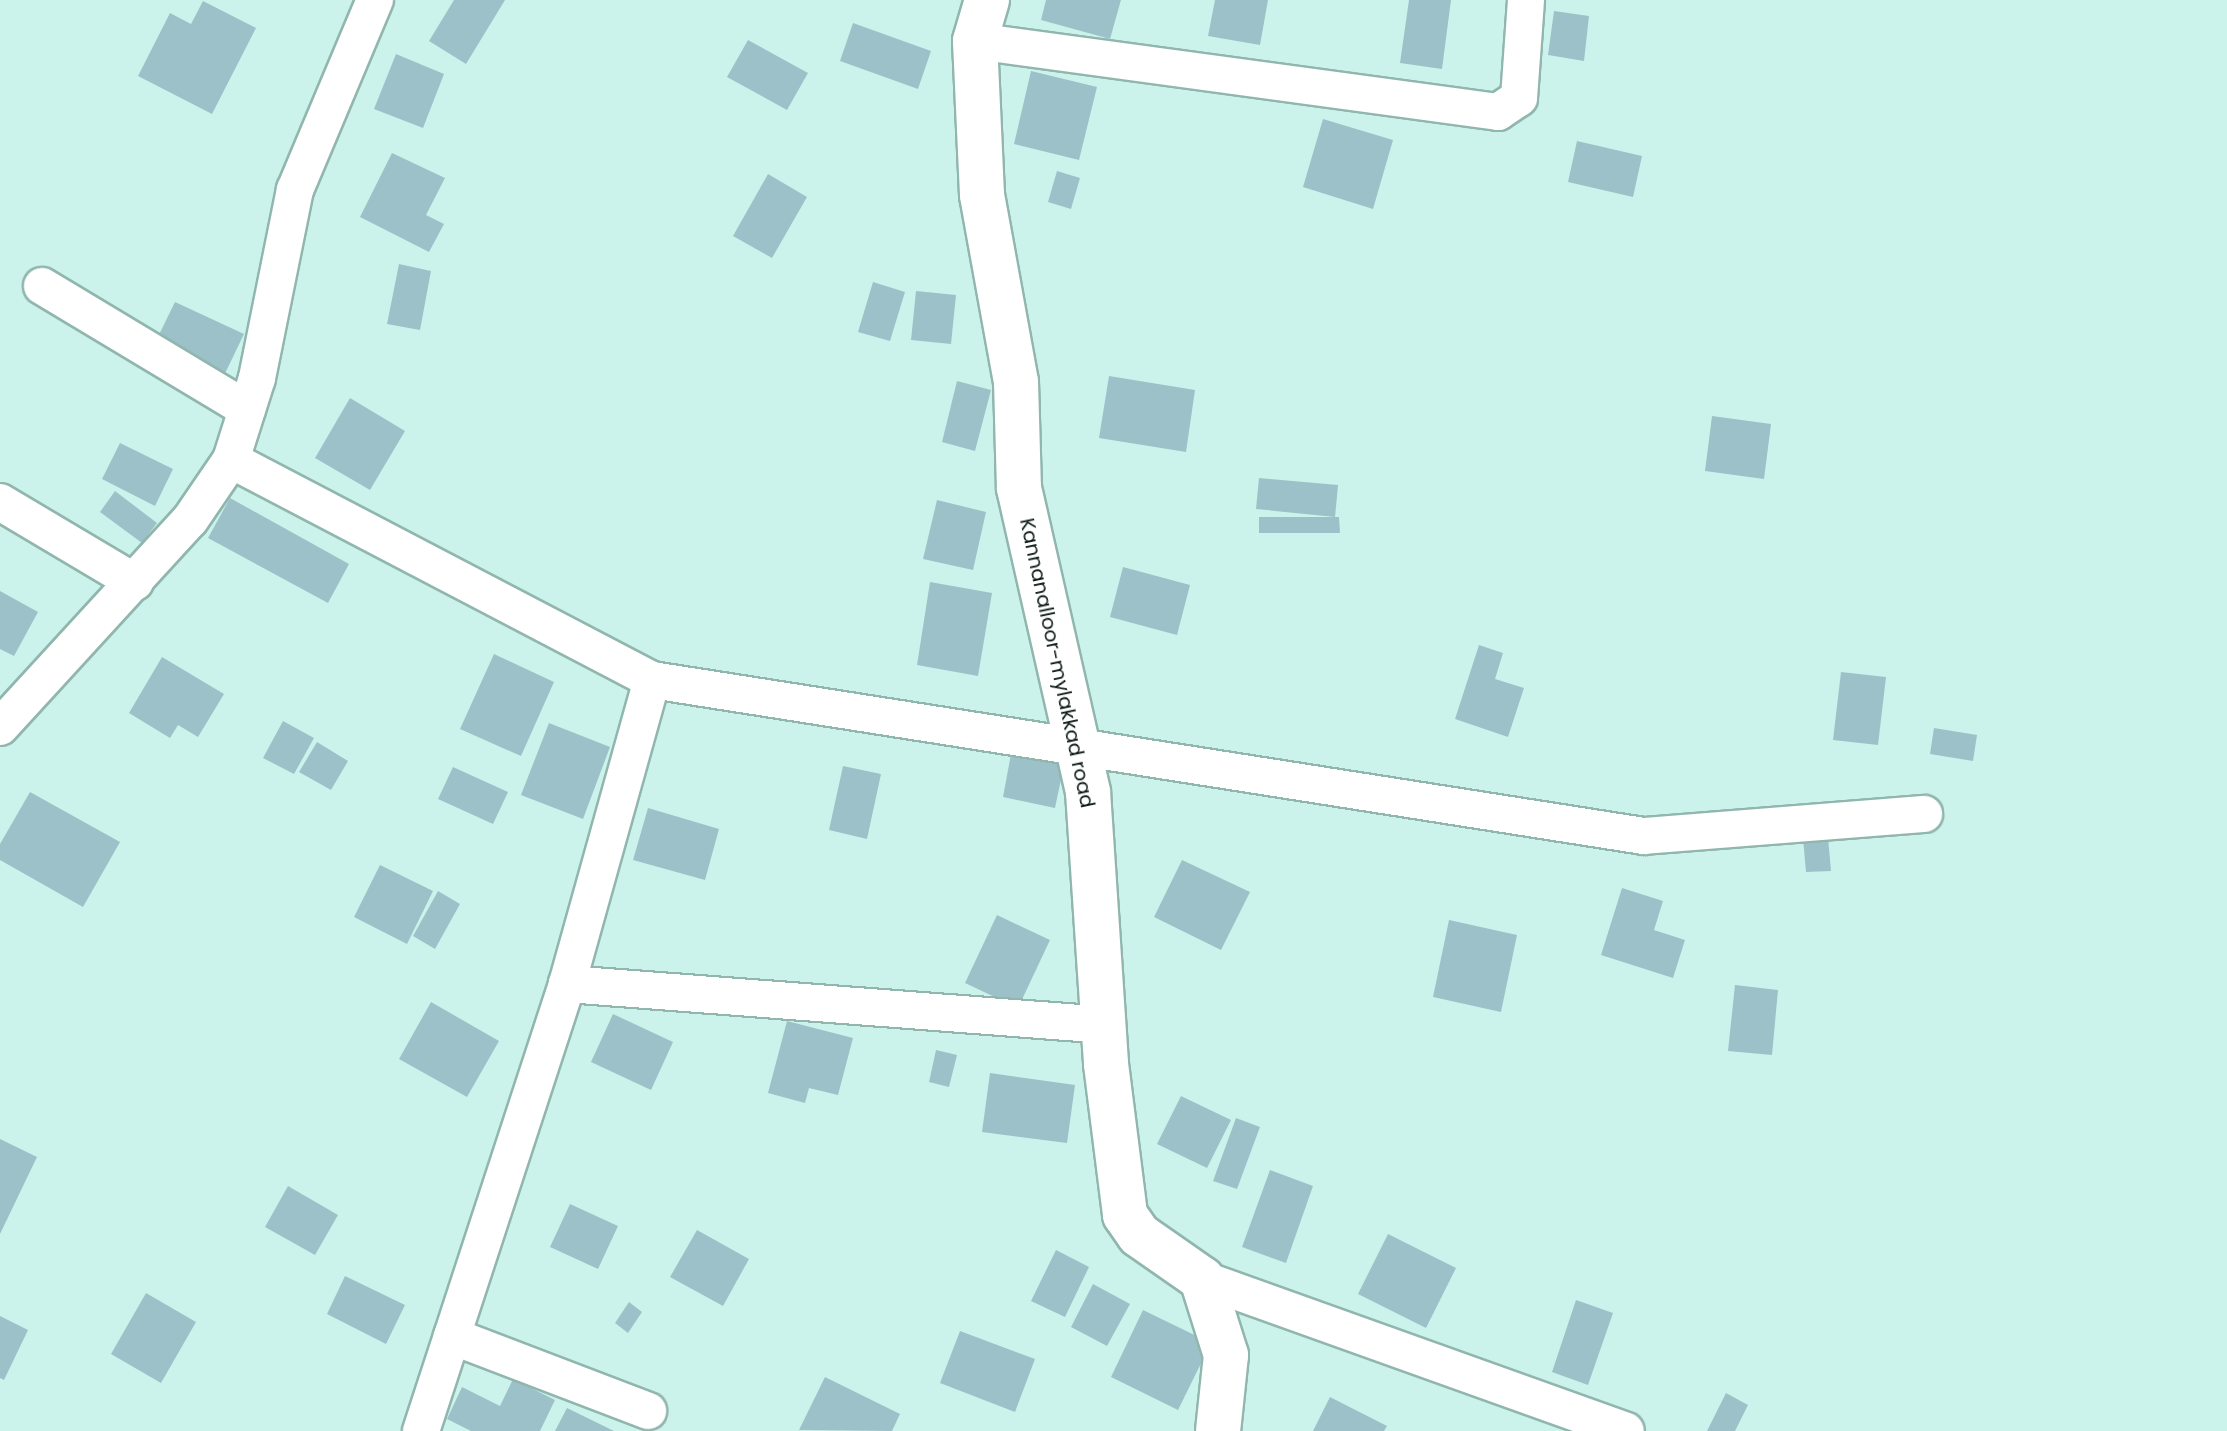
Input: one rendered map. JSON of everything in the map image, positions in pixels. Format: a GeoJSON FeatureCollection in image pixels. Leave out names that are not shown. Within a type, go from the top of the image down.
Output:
{"type":"FeatureCollection","features":[{"type":"Feature","properties":{"kind":"main road","name":"Kannanalloor-mylakkad road"},"geometry":{"type":"LineString","coordinates":[[987,0],[975,41],[982,195],[999,259],[1016,382],[1019,488],[1077,746],[1097,869],[1106,1025],[1125,1215],[1139,1235],[1202,1279]]}},
{"type":"Feature","properties":{"kind":"main road"},"geometry":{"type":"LineString","coordinates":[[1202,1279],[1226,1355],[1218,1431]]}},
{"type":"Feature","properties":{"kind":"street"},"geometry":{"type":"LineString","coordinates":[[0,727],[135,582],[231,460],[247,409],[295,190],[375,0]]}},
{"type":"Feature","properties":{"kind":"street"},"geometry":{"type":"LineString","coordinates":[[975,41],[1498,112],[1519,98],[1526,0]]}},
{"type":"Feature","properties":{"kind":"street"},"geometry":{"type":"LineString","coordinates":[[42,286],[247,409]]}},
{"type":"Feature","properties":{"kind":"street"},"geometry":{"type":"LineString","coordinates":[[231,460],[652,680],[1644,836],[1924,814]]}},
{"type":"Feature","properties":{"kind":"street"},"geometry":{"type":"LineString","coordinates":[[0,502],[135,582]]}},
{"type":"Feature","properties":{"kind":"street"},"geometry":{"type":"LineString","coordinates":[[421,1431],[567,984],[652,680]]}},
{"type":"Feature","properties":{"kind":"street"},"geometry":{"type":"LineString","coordinates":[[567,984],[1106,1025]]}},
{"type":"Feature","properties":{"kind":"street"},"geometry":{"type":"LineString","coordinates":[[1202,1279],[1626,1431]]}},
{"type":"Feature","properties":{"kind":"street"},"geometry":{"type":"LineString","coordinates":[[452,1336],[648,1411]]}},
{"type":"Feature","properties":{"kind":"building"},"geometry":{"type":"Polygon","coordinates":[[[454,0],[505,0],[466,64],[429,41],[454,0]]]}},
{"type":"Feature","properties":{"kind":"building"},"geometry":{"type":"Polygon","coordinates":[[[1046,0],[1121,0],[1110,39],[1041,20],[1046,0]]]}},
{"type":"Feature","properties":{"kind":"building"},"geometry":{"type":"Polygon","coordinates":[[[1215,0],[1268,0],[1260,45],[1208,36],[1215,0]]]}},
{"type":"Feature","properties":{"kind":"building"},"geometry":{"type":"Polygon","coordinates":[[[1409,0],[1451,0],[1442,69],[1400,63],[1409,0]]]}},
{"type":"Feature","properties":{"kind":"building"},"geometry":{"type":"Polygon","coordinates":[[[203,1],[256,28],[212,114],[138,76],[170,13],[191,24],[203,1]]]}},
{"type":"Feature","properties":{"kind":"building"},"geometry":{"type":"Polygon","coordinates":[[[1554,11],[1589,16],[1584,61],[1548,55],[1554,11]]]}},
{"type":"Feature","properties":{"kind":"building"},"geometry":{"type":"Polygon","coordinates":[[[853,23],[931,51],[918,89],[840,61],[853,23]]]}},
{"type":"Feature","properties":{"kind":"building"},"geometry":{"type":"Polygon","coordinates":[[[748,40],[808,73],[787,110],[727,77],[748,40]]]}},
{"type":"Feature","properties":{"kind":"building"},"geometry":{"type":"Polygon","coordinates":[[[396,54],[444,74],[423,128],[374,109],[396,54]]]}},
{"type":"Feature","properties":{"kind":"building"},"geometry":{"type":"Polygon","coordinates":[[[1031,71],[1097,87],[1079,160],[1014,144],[1031,71]]]}},
{"type":"Feature","properties":{"kind":"building"},"geometry":{"type":"Polygon","coordinates":[[[1323,119],[1393,140],[1373,209],[1303,187],[1323,119]]]}},
{"type":"Feature","properties":{"kind":"building"},"geometry":{"type":"Polygon","coordinates":[[[1577,141],[1642,156],[1633,197],[1568,182],[1577,141]]]}},
{"type":"Feature","properties":{"kind":"building"},"geometry":{"type":"Polygon","coordinates":[[[392,153],[445,178],[426,215],[444,224],[429,252],[360,217],[392,153]]]}},
{"type":"Feature","properties":{"kind":"building"},"geometry":{"type":"Polygon","coordinates":[[[1057,171],[1080,178],[1071,209],[1048,202],[1057,171]]]}},
{"type":"Feature","properties":{"kind":"building"},"geometry":{"type":"Polygon","coordinates":[[[768,174],[807,197],[772,258],[733,236],[768,174]]]}},
{"type":"Feature","properties":{"kind":"building"},"geometry":{"type":"Polygon","coordinates":[[[399,264],[431,271],[420,330],[387,324],[399,264]]]}},
{"type":"Feature","properties":{"kind":"building"},"geometry":{"type":"Polygon","coordinates":[[[873,282],[905,292],[890,341],[858,332],[873,282]]]}},
{"type":"Feature","properties":{"kind":"building"},"geometry":{"type":"Polygon","coordinates":[[[916,291],[956,295],[951,344],[911,340],[916,291]]]}},
{"type":"Feature","properties":{"kind":"building"},"geometry":{"type":"Polygon","coordinates":[[[175,302],[244,334],[218,388],[149,355],[175,302]]]}},
{"type":"Feature","properties":{"kind":"building"},"geometry":{"type":"Polygon","coordinates":[[[1109,376],[1195,390],[1186,452],[1099,438],[1109,376]]]}},
{"type":"Feature","properties":{"kind":"building"},"geometry":{"type":"Polygon","coordinates":[[[957,381],[991,390],[975,451],[942,442],[957,381]]]}},
{"type":"Feature","properties":{"kind":"building"},"geometry":{"type":"Polygon","coordinates":[[[350,398],[405,431],[370,490],[315,458],[350,398]]]}},
{"type":"Feature","properties":{"kind":"building"},"geometry":{"type":"Polygon","coordinates":[[[1712,416],[1771,424],[1764,479],[1705,471],[1712,416]]]}},
{"type":"Feature","properties":{"kind":"building"},"geometry":{"type":"Polygon","coordinates":[[[120,443],[173,469],[155,506],[102,479],[120,443]]]}},
{"type":"Feature","properties":{"kind":"building"},"geometry":{"type":"Polygon","coordinates":[[[1259,478],[1338,485],[1335,517],[1256,509],[1259,478]]]}},
{"type":"Feature","properties":{"kind":"building"},"geometry":{"type":"Polygon","coordinates":[[[115,491],[157,523],[142,543],[100,512],[115,491]]]}},
{"type":"Feature","properties":{"kind":"building"},"geometry":{"type":"Polygon","coordinates":[[[230,498],[349,564],[328,603],[208,538],[230,498]]]}},
{"type":"Feature","properties":{"kind":"building"},"geometry":{"type":"Polygon","coordinates":[[[937,500],[986,512],[973,570],[923,559],[937,500]]]}},
{"type":"Feature","properties":{"kind":"building"},"geometry":{"type":"Polygon","coordinates":[[[1259,517],[1339,517],[1340,533],[1259,533],[1259,517]]]}},
{"type":"Feature","properties":{"kind":"building"},"geometry":{"type":"Polygon","coordinates":[[[1123,567],[1190,585],[1177,635],[1110,617],[1123,567]]]}},
{"type":"Feature","properties":{"kind":"building"},"geometry":{"type":"Polygon","coordinates":[[[930,582],[992,593],[978,676],[917,665],[930,582]]]}},
{"type":"Feature","properties":{"kind":"building"},"geometry":{"type":"Polygon","coordinates":[[[0,591],[38,612],[14,656],[0,649],[0,591]]]}},
{"type":"Feature","properties":{"kind":"building"},"geometry":{"type":"Polygon","coordinates":[[[1479,645],[1503,653],[1495,679],[1524,688],[1508,737],[1455,719],[1479,645]]]}},
{"type":"Feature","properties":{"kind":"building"},"geometry":{"type":"Polygon","coordinates":[[[494,654],[554,682],[521,756],[460,729],[494,654]]]}},
{"type":"Feature","properties":{"kind":"building"},"geometry":{"type":"Polygon","coordinates":[[[162,657],[224,694],[198,737],[178,725],[170,738],[129,713],[162,657]]]}},
{"type":"Feature","properties":{"kind":"building"},"geometry":{"type":"Polygon","coordinates":[[[1841,672],[1886,677],[1878,745],[1833,740],[1841,672]]]}},
{"type":"Feature","properties":{"kind":"building"},"geometry":{"type":"Polygon","coordinates":[[[283,721],[314,738],[294,774],[263,758],[283,721]]]}},
{"type":"Feature","properties":{"kind":"building"},"geometry":{"type":"Polygon","coordinates":[[[549,723],[610,747],[583,819],[521,795],[549,723]]]}},
{"type":"Feature","properties":{"kind":"building"},"geometry":{"type":"Polygon","coordinates":[[[1934,728],[1977,735],[1973,761],[1930,754],[1934,728]]]}},
{"type":"Feature","properties":{"kind":"building"},"geometry":{"type":"Polygon","coordinates":[[[317,742],[348,761],[331,790],[299,772],[317,742]]]}},
{"type":"Feature","properties":{"kind":"building"},"geometry":{"type":"Polygon","coordinates":[[[1011,754],[1064,765],[1055,808],[1003,797],[1011,754]]]}},
{"type":"Feature","properties":{"kind":"building"},"geometry":{"type":"Polygon","coordinates":[[[843,766],[881,774],[867,839],[829,830],[843,766]]]}},
{"type":"Feature","properties":{"kind":"building"},"geometry":{"type":"Polygon","coordinates":[[[453,767],[508,792],[493,824],[438,799],[453,767]]]}},
{"type":"Feature","properties":{"kind":"building"},"geometry":{"type":"Polygon","coordinates":[[[30,792],[120,842],[83,907],[0,860],[0,844],[30,792]]]}},
{"type":"Feature","properties":{"kind":"building"},"geometry":{"type":"Polygon","coordinates":[[[648,808],[719,829],[705,880],[633,860],[648,808]]]}},
{"type":"Feature","properties":{"kind":"building"},"geometry":{"type":"Polygon","coordinates":[[[1827,826],[1831,871],[1806,872],[1802,827],[1827,826]]]}},
{"type":"Feature","properties":{"kind":"building"},"geometry":{"type":"Polygon","coordinates":[[[1182,860],[1250,892],[1221,950],[1154,917],[1182,860]]]}},
{"type":"Feature","properties":{"kind":"building"},"geometry":{"type":"Polygon","coordinates":[[[380,865],[433,891],[407,944],[354,917],[380,865]]]}},
{"type":"Feature","properties":{"kind":"building"},"geometry":{"type":"Polygon","coordinates":[[[1622,888],[1663,901],[1654,930],[1685,940],[1673,978],[1601,955],[1622,888]]]}},
{"type":"Feature","properties":{"kind":"building"},"geometry":{"type":"Polygon","coordinates":[[[438,891],[460,904],[435,949],[413,936],[438,891]]]}},
{"type":"Feature","properties":{"kind":"building"},"geometry":{"type":"Polygon","coordinates":[[[997,915],[1050,940],[1018,1008],[965,983],[997,915]]]}},
{"type":"Feature","properties":{"kind":"building"},"geometry":{"type":"Polygon","coordinates":[[[1449,920],[1517,935],[1501,1012],[1433,997],[1449,920]]]}},
{"type":"Feature","properties":{"kind":"building"},"geometry":{"type":"Polygon","coordinates":[[[1735,985],[1778,990],[1772,1055],[1728,1051],[1735,985]]]}},
{"type":"Feature","properties":{"kind":"building"},"geometry":{"type":"Polygon","coordinates":[[[431,1002],[499,1041],[467,1097],[399,1059],[431,1002]]]}},
{"type":"Feature","properties":{"kind":"building"},"geometry":{"type":"Polygon","coordinates":[[[613,1014],[673,1042],[651,1090],[591,1062],[613,1014]]]}},
{"type":"Feature","properties":{"kind":"building"},"geometry":{"type":"Polygon","coordinates":[[[787,1021],[853,1038],[838,1095],[809,1088],[805,1103],[768,1093],[787,1021]]]}},
{"type":"Feature","properties":{"kind":"building"},"geometry":{"type":"Polygon","coordinates":[[[936,1050],[957,1055],[949,1087],[929,1082],[936,1050]]]}},
{"type":"Feature","properties":{"kind":"building"},"geometry":{"type":"Polygon","coordinates":[[[990,1073],[1075,1085],[1067,1143],[982,1132],[990,1073]]]}},
{"type":"Feature","properties":{"kind":"building"},"geometry":{"type":"Polygon","coordinates":[[[1181,1096],[1231,1120],[1207,1168],[1157,1144],[1181,1096]]]}},
{"type":"Feature","properties":{"kind":"building"},"geometry":{"type":"Polygon","coordinates":[[[1236,1118],[1260,1127],[1237,1189],[1213,1181],[1236,1118]]]}},
{"type":"Feature","properties":{"kind":"building"},"geometry":{"type":"Polygon","coordinates":[[[0,1139],[37,1157],[0,1234],[0,1139]]]}},
{"type":"Feature","properties":{"kind":"building"},"geometry":{"type":"Polygon","coordinates":[[[1270,1170],[1313,1186],[1286,1263],[1242,1247],[1270,1170]]]}},
{"type":"Feature","properties":{"kind":"building"},"geometry":{"type":"Polygon","coordinates":[[[288,1186],[338,1215],[315,1255],[265,1227],[288,1186]]]}},
{"type":"Feature","properties":{"kind":"building"},"geometry":{"type":"Polygon","coordinates":[[[570,1204],[618,1226],[598,1269],[550,1247],[570,1204]]]}},
{"type":"Feature","properties":{"kind":"building"},"geometry":{"type":"Polygon","coordinates":[[[697,1230],[749,1259],[723,1306],[670,1277],[697,1230]]]}},
{"type":"Feature","properties":{"kind":"building"},"geometry":{"type":"Polygon","coordinates":[[[1388,1234],[1456,1268],[1426,1328],[1358,1294],[1388,1234]]]}},
{"type":"Feature","properties":{"kind":"building"},"geometry":{"type":"Polygon","coordinates":[[[1056,1250],[1089,1267],[1065,1317],[1031,1301],[1056,1250]]]}},
{"type":"Feature","properties":{"kind":"building"},"geometry":{"type":"Polygon","coordinates":[[[345,1276],[405,1305],[386,1344],[327,1314],[345,1276]]]}},
{"type":"Feature","properties":{"kind":"building"},"geometry":{"type":"Polygon","coordinates":[[[1093,1284],[1130,1304],[1107,1346],[1071,1327],[1093,1284]]]}},
{"type":"Feature","properties":{"kind":"building"},"geometry":{"type":"Polygon","coordinates":[[[146,1293],[196,1322],[161,1383],[111,1354],[146,1293]]]}},
{"type":"Feature","properties":{"kind":"building"},"geometry":{"type":"Polygon","coordinates":[[[1576,1300],[1613,1313],[1588,1385],[1552,1372],[1576,1300]]]}},
{"type":"Feature","properties":{"kind":"building"},"geometry":{"type":"Polygon","coordinates":[[[629,1302],[642,1312],[628,1333],[615,1323],[629,1302]]]}},
{"type":"Feature","properties":{"kind":"building"},"geometry":{"type":"Polygon","coordinates":[[[1143,1310],[1211,1343],[1178,1410],[1111,1377],[1143,1310]]]}},
{"type":"Feature","properties":{"kind":"building"},"geometry":{"type":"Polygon","coordinates":[[[0,1316],[28,1330],[4,1380],[0,1378],[0,1316]]]}},
{"type":"Feature","properties":{"kind":"building"},"geometry":{"type":"Polygon","coordinates":[[[960,1331],[1035,1359],[1015,1412],[940,1383],[960,1331]]]}},
{"type":"Feature","properties":{"kind":"building"},"geometry":{"type":"Polygon","coordinates":[[[825,1377],[900,1414],[892,1431],[799,1430],[825,1377]]]}},
{"type":"Feature","properties":{"kind":"building"},"geometry":{"type":"Polygon","coordinates":[[[513,1379],[555,1400],[540,1431],[471,1431],[447,1419],[462,1387],[500,1406],[513,1379]]]}},
{"type":"Feature","properties":{"kind":"building"},"geometry":{"type":"Polygon","coordinates":[[[1726,1393],[1748,1405],[1735,1431],[1707,1431],[1726,1393]]]}},
{"type":"Feature","properties":{"kind":"building"},"geometry":{"type":"Polygon","coordinates":[[[1330,1397],[1387,1426],[1384,1431],[1313,1431],[1330,1397]]]}},
{"type":"Feature","properties":{"kind":"building"},"geometry":{"type":"Polygon","coordinates":[[[567,1408],[614,1431],[555,1431],[567,1408]]]}}]}
